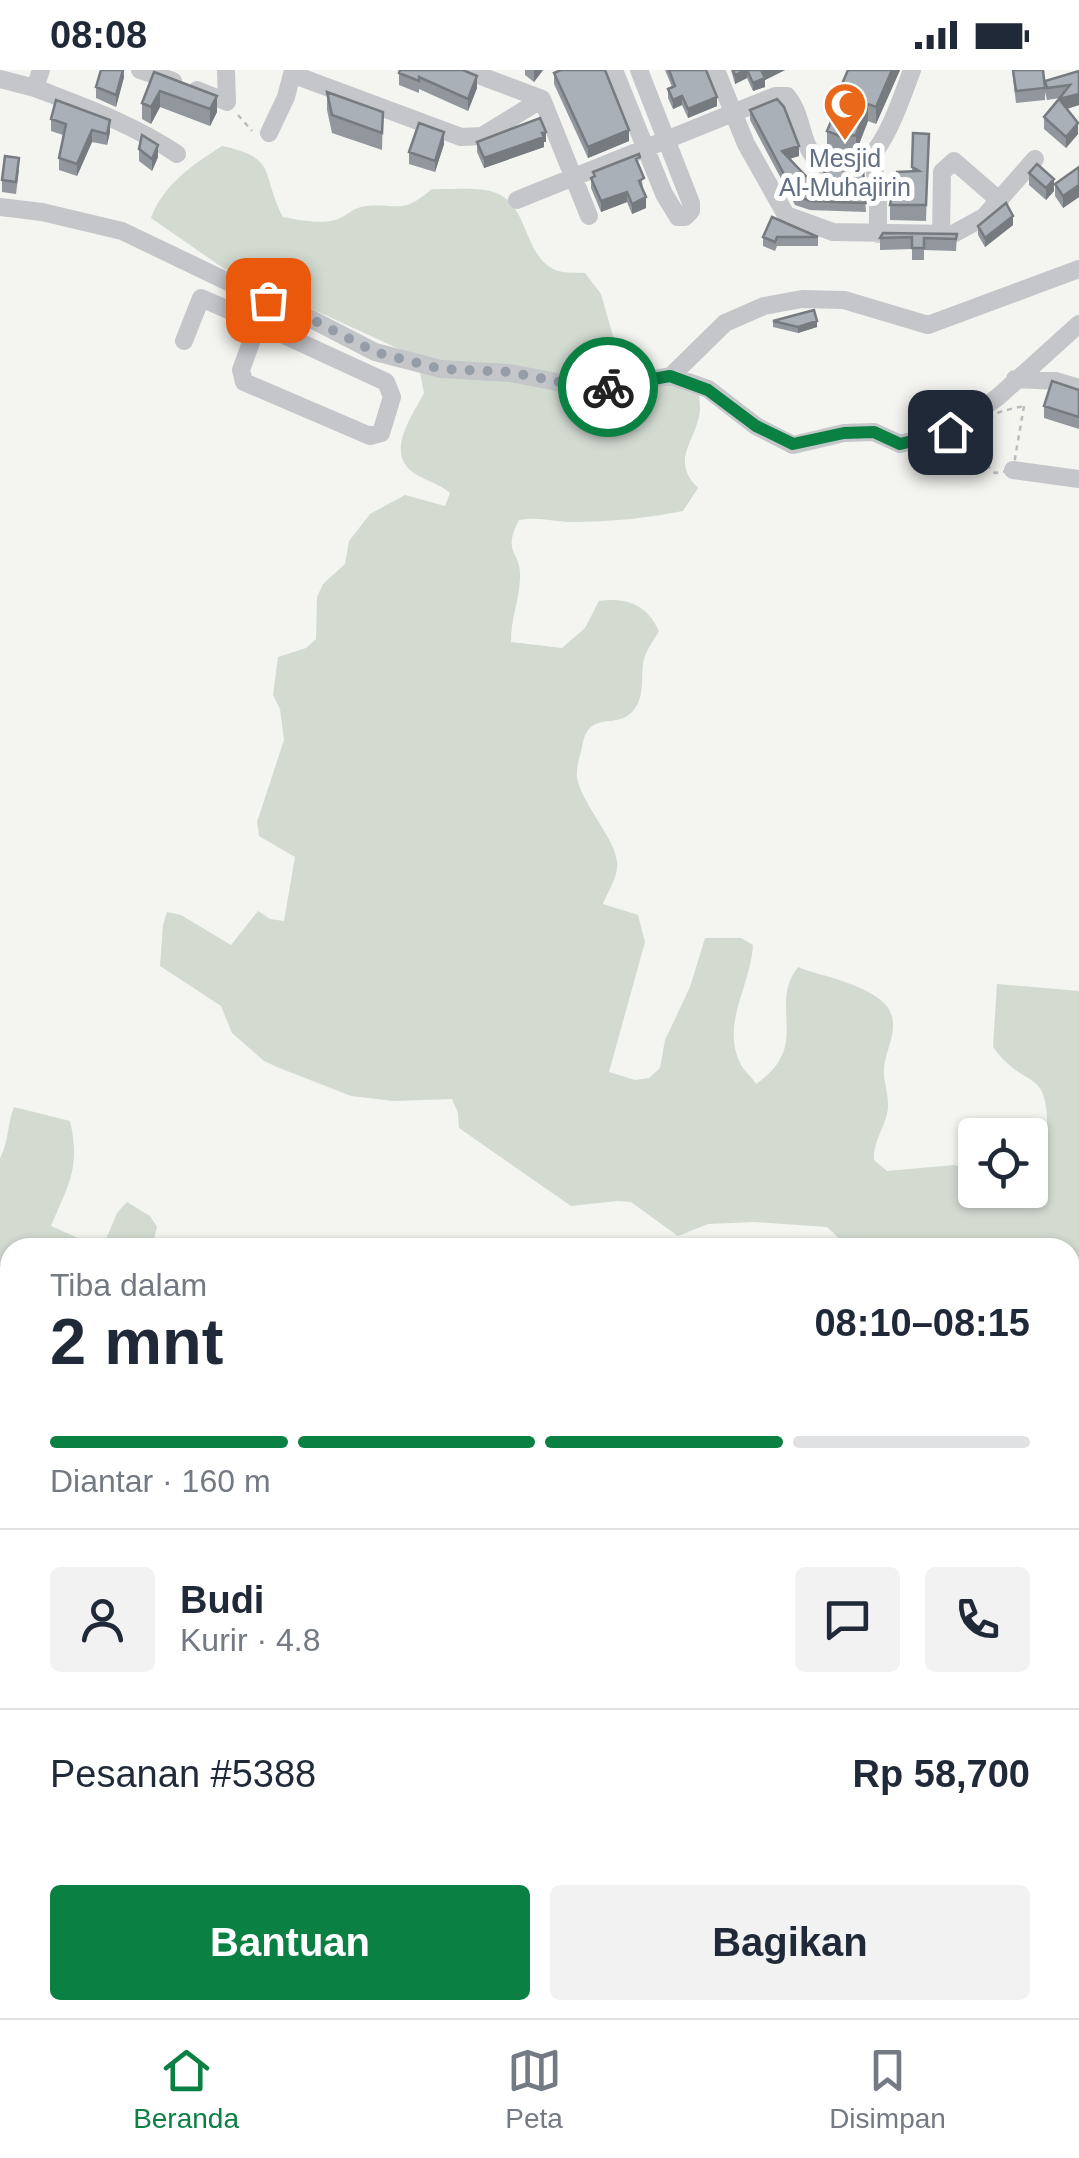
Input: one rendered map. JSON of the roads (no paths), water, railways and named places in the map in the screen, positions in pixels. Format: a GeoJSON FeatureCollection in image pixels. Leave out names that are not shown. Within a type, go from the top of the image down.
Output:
{"type":"FeatureCollection","features":[{"type":"Feature","properties":{"kind":"street"},"geometry":{"type":"LineString","coordinates":[[140,70],[228,102],[226,70]]}},
{"type":"Feature","properties":{"kind":"street"},"geometry":{"type":"LineString","coordinates":[[465,70],[542,99],[589,216]]}},
{"type":"Feature","properties":{"kind":"street"},"geometry":{"type":"LineString","coordinates":[[614,70],[672,209],[685,217],[692,204],[639,70]]}},
{"type":"Feature","properties":{"kind":"street"},"geometry":{"type":"LineString","coordinates":[[716,70],[768,187],[786,215],[833,232],[953,234],[984,217],[1035,158]]}},
{"type":"Feature","properties":{"kind":"street"},"geometry":{"type":"LineString","coordinates":[[517,200],[775,96],[787,96],[797,108],[808,146],[819,162],[826,167],[855,166],[872,154],[912,70]]}},
{"type":"Feature","properties":{"kind":"street"},"geometry":{"type":"LineString","coordinates":[[269,133],[286,97],[292,72],[461,137],[482,136],[542,99]]}},
{"type":"Feature","properties":{"kind":"street"},"geometry":{"type":"LineString","coordinates":[[0,79],[38,79],[177,154]]}},
{"type":"Feature","properties":{"kind":"street"},"geometry":{"type":"LineString","coordinates":[[872,154],[878,193],[878,234]]}},
{"type":"Feature","properties":{"kind":"street"},"geometry":{"type":"LineString","coordinates":[[941,235],[942,172],[954,161],[1000,201]]}},
{"type":"Feature","properties":{"kind":"street"},"geometry":{"type":"LineString","coordinates":[[0,207],[42,212],[122,231],[282,304],[375,352],[441,369],[510,372],[594,389],[670,376],[708,390],[756,426],[793,444],[844,433],[874,432],[900,444],[950,432],[998,397],[1079,324]]}},
{"type":"Feature","properties":{"kind":"street"},"geometry":{"type":"LineString","coordinates":[[670,376],[726,323],[764,306],[802,299],[844,300],[928,324],[1079,269]]}},
{"type":"Feature","properties":{"kind":"street"},"geometry":{"type":"LineString","coordinates":[[184,342],[201,298],[258,323],[386,382],[392,397],[381,433],[370,436],[244,382],[241,370],[258,323],[268,300]]}},
{"type":"Feature","properties":{"kind":"street"},"geometry":{"type":"LineString","coordinates":[[1016,379],[1079,388]]}},
{"type":"Feature","properties":{"kind":"street"},"geometry":{"type":"LineString","coordinates":[[1013,470],[1079,478]]}},
{"type":"Feature","properties":{"kind":"place","name":"Mesjid Al-Muhajirin"},"geometry":{"type":"Point","coordinates":[845,142]}}]}
